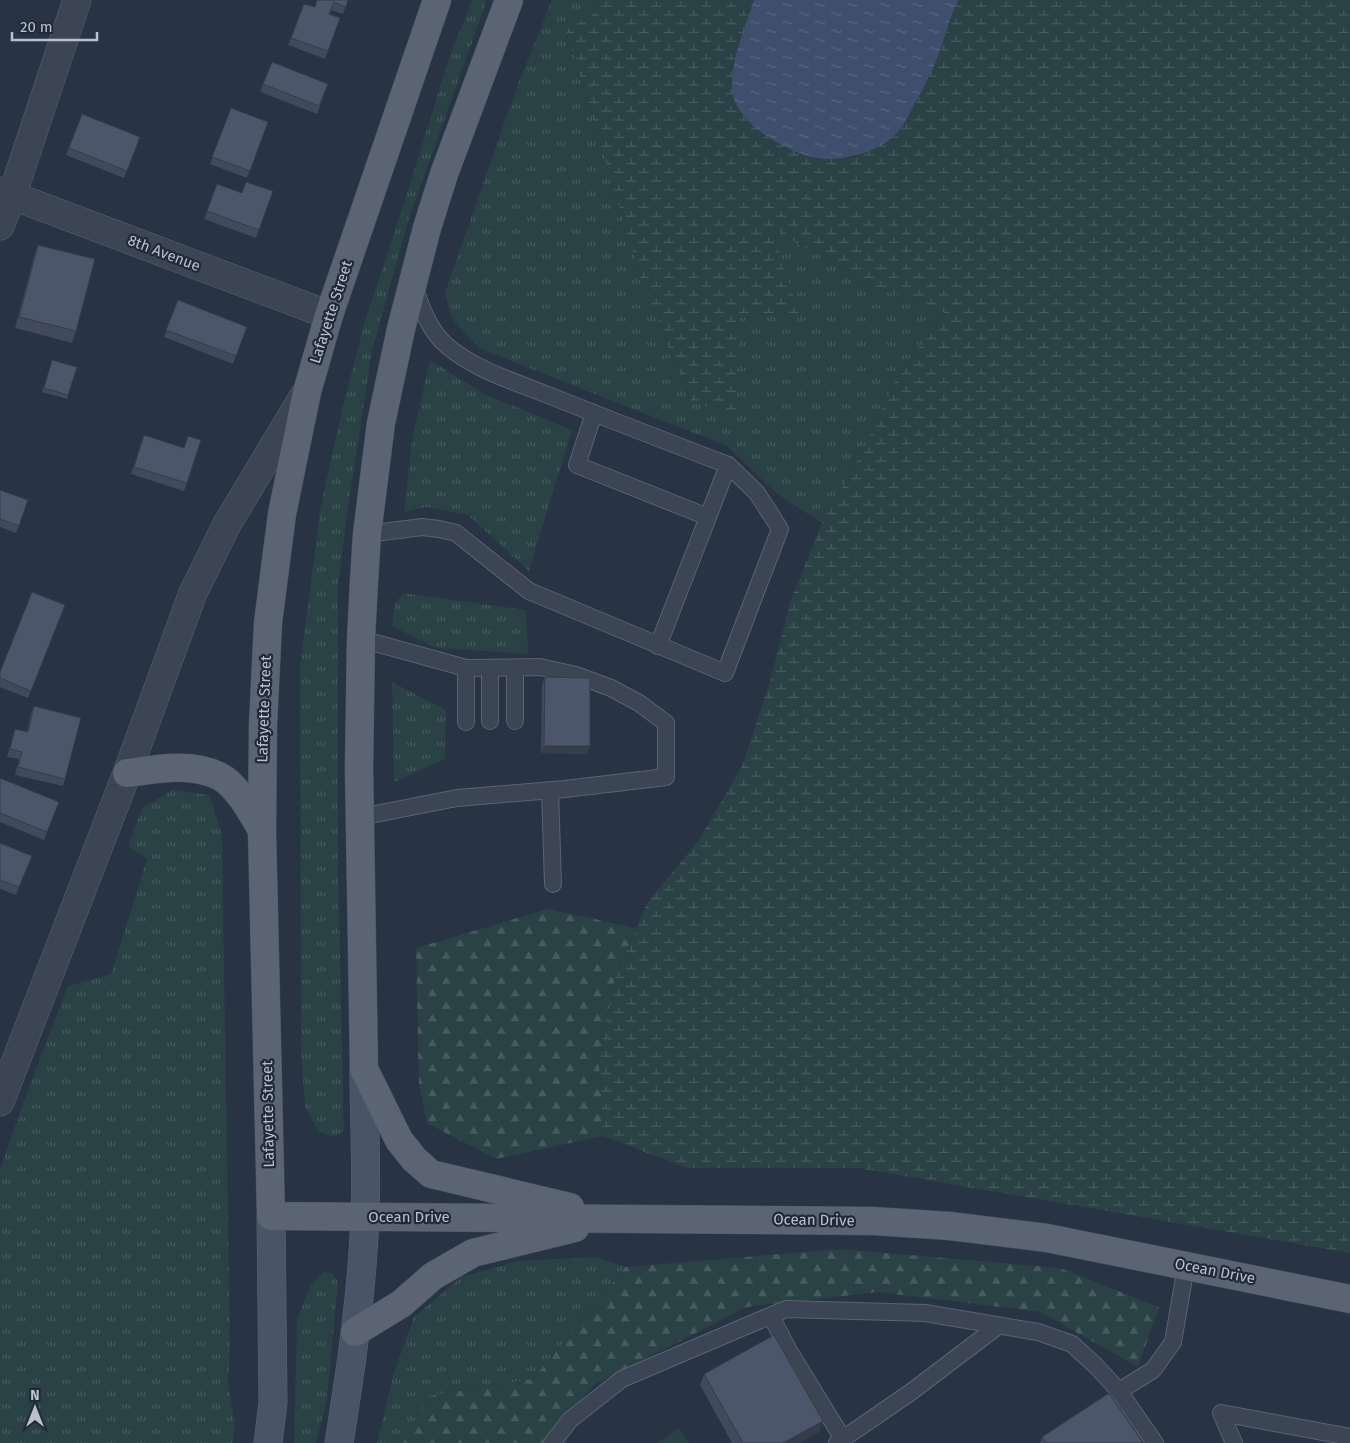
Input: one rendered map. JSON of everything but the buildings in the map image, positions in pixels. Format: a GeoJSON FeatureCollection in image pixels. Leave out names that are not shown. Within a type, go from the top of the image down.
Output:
{"type":"FeatureCollection","features":[{"type":"Feature","properties":{"kind":"main road","name":"Lafayette Street"},"geometry":{"type":"LineString","coordinates":[[268,1443],[272,1403],[271,1216],[262,830],[262,725],[268,623],[282,514],[307,392],[329,315],[437,0]]}},
{"type":"Feature","properties":{"kind":"main road"},"geometry":{"type":"LineString","coordinates":[[339,1443],[350,1379],[365,1216],[360,817],[361,639],[367,534],[381,423],[398,338],[412,283],[444,174],[509,0]]}},
{"type":"Feature","properties":{"kind":"main road"},"geometry":{"type":"LineString","coordinates":[[127,773],[172,768],[207,772],[220,776],[244,800],[262,830]]}},
{"type":"Feature","properties":{"kind":"main road"},"geometry":{"type":"LineString","coordinates":[[364,1070],[399,1140],[414,1159],[431,1174],[615,1218]]}},
{"type":"Feature","properties":{"kind":"main road","name":"Ocean Drive"},"geometry":{"type":"LineString","coordinates":[[271,1216],[873,1221],[950,1226],[1046,1238],[1350,1299]]}},
{"type":"Feature","properties":{"kind":"main road"},"geometry":{"type":"LineString","coordinates":[[355,1332],[401,1304],[433,1276],[473,1253],[615,1218]]}},
{"type":"Feature","properties":{"kind":"street"},"geometry":{"type":"LineString","coordinates":[[0,226],[6,193],[77,0]]}},
{"type":"Feature","properties":{"kind":"street","name":"8th Avenue"},"geometry":{"type":"LineString","coordinates":[[6,193],[329,315]]}},
{"type":"Feature","properties":{"kind":"street"},"geometry":{"type":"LineString","coordinates":[[2,1090],[127,773],[193,594],[227,524],[307,392]]}},
{"type":"Feature","properties":{"kind":"lane"},"geometry":{"type":"LineString","coordinates":[[367,534],[422,527],[439,528],[456,533],[529,591],[724,673],[780,530],[758,494],[728,465],[500,376],[460,356],[445,344],[432,327],[422,310],[412,283]]}},
{"type":"Feature","properties":{"kind":"lane"},"geometry":{"type":"LineString","coordinates":[[594,413],[577,464],[708,517]]}},
{"type":"Feature","properties":{"kind":"lane"},"geometry":{"type":"LineString","coordinates":[[658,646],[728,465]]}},
{"type":"Feature","properties":{"kind":"lane"},"geometry":{"type":"LineString","coordinates":[[360,817],[466,790],[515,788],[550,790],[666,777],[666,723],[639,703],[611,688],[576,674],[540,668],[466,668],[361,639]]}},
{"type":"Feature","properties":{"kind":"lane"},"geometry":{"type":"LineString","coordinates":[[466,668],[466,722]]}},
{"type":"Feature","properties":{"kind":"lane"},"geometry":{"type":"LineString","coordinates":[[490,668],[490,720]]}},
{"type":"Feature","properties":{"kind":"lane"},"geometry":{"type":"LineString","coordinates":[[515,668],[515,720]]}},
{"type":"Feature","properties":{"kind":"lane"},"geometry":{"type":"LineString","coordinates":[[550,790],[553,884]]}},
{"type":"Feature","properties":{"kind":"lane"},"geometry":{"type":"LineString","coordinates":[[1119,1391],[1153,1370],[1173,1342],[1186,1266]]}},
{"type":"Feature","properties":{"kind":"lane"},"geometry":{"type":"LineString","coordinates":[[552,1443],[570,1420],[622,1379],[786,1309],[925,1313],[1038,1332],[1072,1344],[1119,1391],[1155,1443]]}},
{"type":"Feature","properties":{"kind":"lane"},"geometry":{"type":"LineString","coordinates":[[771,1316],[840,1441],[911,1392],[998,1326]]}},
{"type":"Feature","properties":{"kind":"lane"},"geometry":{"type":"LineString","coordinates":[[1234,1443],[1220,1413],[1324,1437],[1350,1437]]}},
{"type":"Feature","properties":{"kind":"green space"},"geometry":{"type":"Polygon","coordinates":[[[472,0],[487,0],[408,222],[372,351],[338,586],[338,865],[344,1132],[331,1136],[318,1131],[305,1107],[301,1052],[300,666],[320,510],[342,409],[365,321],[448,61],[472,0]]]}},
{"type":"Feature","properties":{"kind":"green space"},"geometry":{"type":"Polygon","coordinates":[[[552,0],[599,0],[598,11],[566,30],[642,282],[691,401],[740,318],[772,229],[866,283],[945,313],[897,377],[862,452],[822,523],[777,494],[727,446],[481,349],[452,319],[445,293],[515,92],[552,0]]]}},
{"type":"Feature","properties":{"kind":"green space"},"geometry":{"type":"Polygon","coordinates":[[[599,0],[754,0],[738,46],[796,152],[826,159],[854,157],[896,135],[932,71],[958,0],[1350,0],[1350,1253],[858,1168],[687,1168],[603,1136],[599,1057],[615,978],[647,903],[699,840],[743,764],[770,681],[790,602],[822,523],[862,452],[897,377],[945,313],[866,283],[772,229],[799,314],[740,318],[735,416],[691,401],[642,282],[566,30],[598,11],[599,0]]]}},
{"type":"Feature","properties":{"kind":"green space"},"geometry":{"type":"Polygon","coordinates":[[[430,360],[484,394],[572,430],[529,571],[468,515],[427,507],[404,512],[412,439],[430,360]]]}},
{"type":"Feature","properties":{"kind":"green space"},"geometry":{"type":"Polygon","coordinates":[[[403,593],[526,610],[528,654],[436,648],[392,626],[395,604],[403,593]]]}},
{"type":"Feature","properties":{"kind":"green space"},"geometry":{"type":"Polygon","coordinates":[[[392,682],[446,710],[445,759],[394,782],[392,682]]]}},
{"type":"Feature","properties":{"kind":"green space"},"geometry":{"type":"Polygon","coordinates":[[[173,790],[209,795],[222,834],[230,1345],[228,1382],[235,1425],[233,1443],[0,1443],[0,1169],[68,986],[111,974],[147,859],[128,846],[142,808],[173,790]]]}},
{"type":"Feature","properties":{"kind":"green space"},"geometry":{"type":"Polygon","coordinates":[[[548,909],[636,928],[615,978],[599,1057],[603,1136],[496,1159],[427,1123],[419,1086],[416,948],[548,909]]]}},
{"type":"Feature","properties":{"kind":"green space"},"geometry":{"type":"Polygon","coordinates":[[[840,1249],[1060,1268],[1159,1307],[1138,1367],[1040,1312],[878,1292],[747,1307],[594,1385],[543,1443],[403,1443],[428,1396],[533,1379],[626,1267],[840,1249]]]}},
{"type":"Feature","properties":{"kind":"green space"},"geometry":{"type":"Polygon","coordinates":[[[596,1257],[626,1267],[533,1379],[428,1396],[403,1443],[377,1443],[393,1376],[414,1317],[461,1277],[518,1261],[596,1257]]]}},
{"type":"Feature","properties":{"kind":"green space"},"geometry":{"type":"Polygon","coordinates":[[[323,1272],[333,1273],[338,1283],[327,1399],[316,1443],[294,1443],[297,1320],[310,1286],[323,1272]]]}},
{"type":"Feature","properties":{"kind":"green space"},"geometry":{"type":"Polygon","coordinates":[[[679,1428],[689,1443],[657,1443],[679,1428]]]}},
{"type":"Feature","properties":{"kind":"water"},"geometry":{"type":"Polygon","coordinates":[[[754,0],[958,0],[932,71],[899,131],[890,140],[864,153],[844,158],[826,159],[800,153],[771,139],[758,130],[738,108],[733,96],[733,73],[738,47],[754,0]]]}}]}
